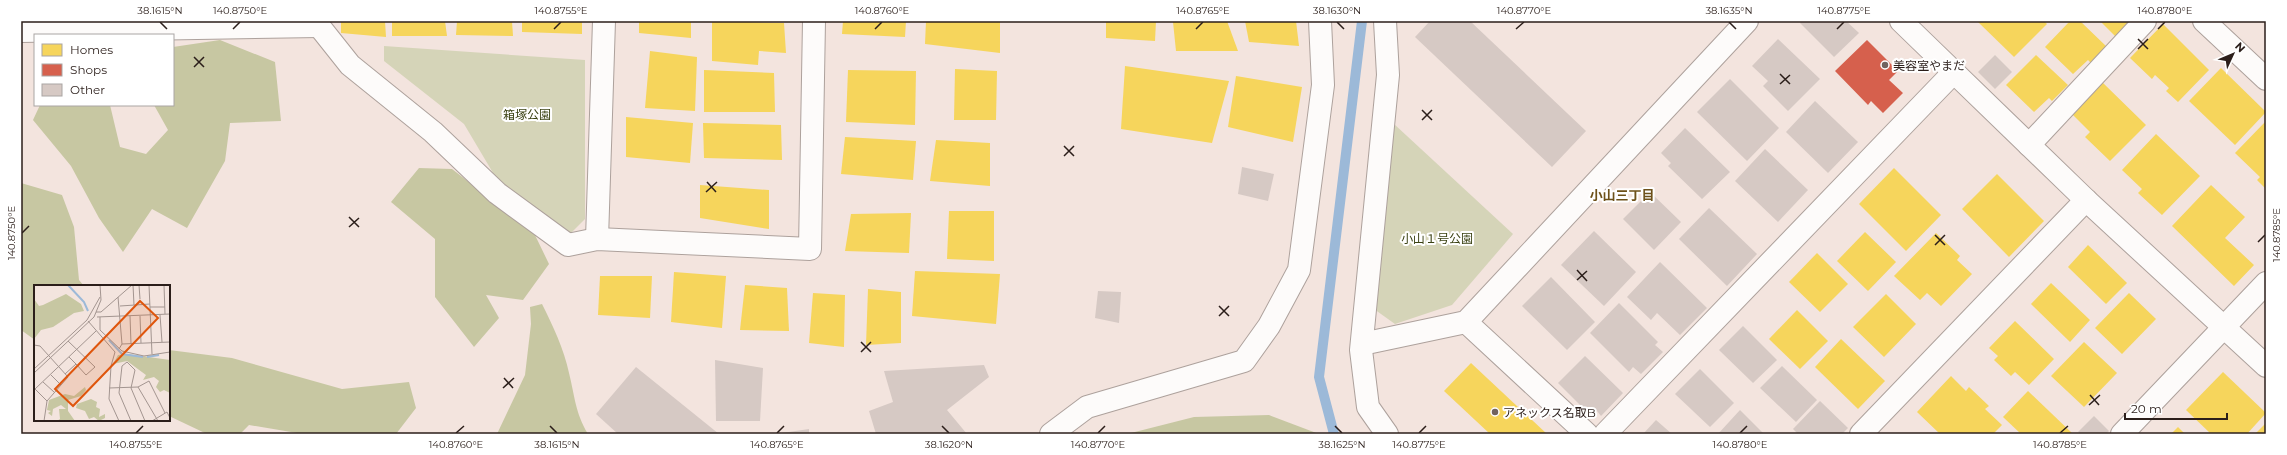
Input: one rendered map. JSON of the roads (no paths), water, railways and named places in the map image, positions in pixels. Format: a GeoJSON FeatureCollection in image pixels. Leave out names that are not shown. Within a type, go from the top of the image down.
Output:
{"type":"FeatureCollection","features":[{"type":"Feature","properties":{"kind":"street"},"geometry":{"type":"LineString","coordinates":[[597,239],[604,21]]}},
{"type":"Feature","properties":{"kind":"street"},"geometry":{"type":"LineString","coordinates":[[21,31],[133,25],[319,24],[350,65],[433,132],[497,193],[568,245],[597,239],[810,249],[814,21]]}},
{"type":"Feature","properties":{"kind":"street"},"geometry":{"type":"LineString","coordinates":[[1051,434],[1087,407],[1244,361],[1269,326],[1299,270],[1323,86],[1320,21]]}},
{"type":"Feature","properties":{"kind":"street"},"geometry":{"type":"LineString","coordinates":[[1385,21],[1388,76],[1362,344],[1368,407],[1387,434]]}},
{"type":"Feature","properties":{"kind":"street"},"geometry":{"type":"LineString","coordinates":[[1362,344],[1466,322],[1747,21]]}},
{"type":"Feature","properties":{"kind":"street"},"geometry":{"type":"LineString","coordinates":[[1901,21],[2086,200],[2266,366]]}},
{"type":"Feature","properties":{"kind":"street"},"geometry":{"type":"LineString","coordinates":[[2030,145],[2145,21]]}},
{"type":"Feature","properties":{"kind":"street"},"geometry":{"type":"LineString","coordinates":[[2204,21],[2266,79]]}},
{"type":"Feature","properties":{"kind":"street"},"geometry":{"type":"LineString","coordinates":[[1604,434],[1954,72]]}},
{"type":"Feature","properties":{"kind":"street"},"geometry":{"type":"LineString","coordinates":[[1861,434],[2086,200]]}},
{"type":"Feature","properties":{"kind":"street"},"geometry":{"type":"LineString","coordinates":[[2122,434],[2224,326],[2266,284]]}},
{"type":"Feature","properties":{"kind":"street"},"geometry":{"type":"LineString","coordinates":[[1466,322],[1587,434]]}},
{"type":"Feature","properties":{"kind":"waterway"},"geometry":{"type":"LineString","coordinates":[[1334,434],[1319,377],[1362,21]]}},
{"type":"Feature","properties":{"kind":"place","name":"美容室やまだ"},"geometry":{"type":"Point","coordinates":[1885,65]}},
{"type":"Feature","properties":{"kind":"place","name":"アネックス名取B"},"geometry":{"type":"Point","coordinates":[1495,412]}},
{"type":"Feature","properties":{"kind":"district","name":"小山三丁目"},"geometry":{"type":"Point","coordinates":[1622,195]}},
{"type":"Feature","properties":{"kind":"park label","name":"箱塚公園"},"geometry":{"type":"Point","coordinates":[527,114]}},
{"type":"Feature","properties":{"kind":"park label","name":"小山１号公園"},"geometry":{"type":"Point","coordinates":[1437,238]}}]}
